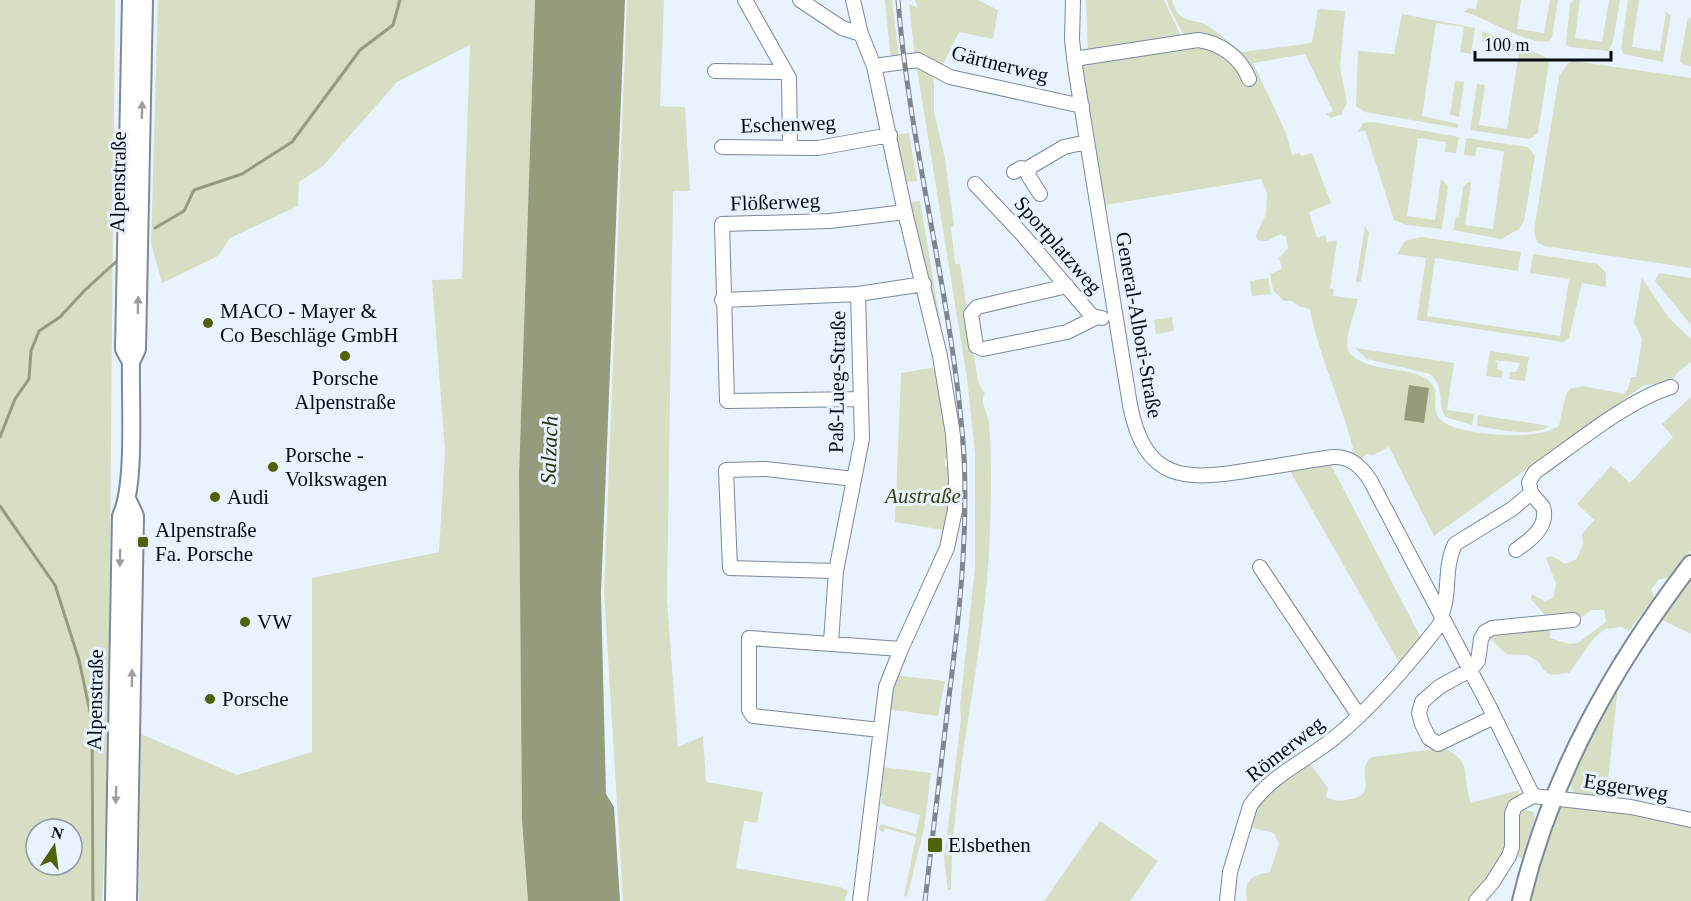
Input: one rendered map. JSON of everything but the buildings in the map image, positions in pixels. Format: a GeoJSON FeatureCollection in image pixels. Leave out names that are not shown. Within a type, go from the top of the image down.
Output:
{"type":"FeatureCollection","features":[{"type":"Feature","properties":{"kind":"main road","name":"Alpenstraße"},"geometry":{"type":"LineString","coordinates":[[131,0],[124,349],[131,362]]}},
{"type":"Feature","properties":{"kind":"main road","name":"Alpenstraße"},"geometry":{"type":"LineString","coordinates":[[114,901],[121,516],[128,501],[131,362],[137,350],[144,0]]}},
{"type":"Feature","properties":{"kind":"main road","name":"Alpenstraße"},"geometry":{"type":"LineString","coordinates":[[128,501],[135,516],[128,901]]}},
{"type":"Feature","properties":{"kind":"main road"},"geometry":{"type":"LineString","coordinates":[[1521,901],[1535,849],[1553,798],[1582,734],[1615,672],[1691,564]]}},
{"type":"Feature","properties":{"kind":"street"},"geometry":{"type":"LineString","coordinates":[[745,0],[789,78],[790,147]]}},
{"type":"Feature","properties":{"kind":"street"},"geometry":{"type":"LineString","coordinates":[[800,0],[842,28],[861,34]]}},
{"type":"Feature","properties":{"kind":"street"},"geometry":{"type":"LineString","coordinates":[[853,0],[861,34],[874,66],[905,212],[940,356],[953,434],[955,510],[947,548],[886,687],[860,901]]}},
{"type":"Feature","properties":{"kind":"street","name":"General-Albori-Straße"},"geometry":{"type":"LineString","coordinates":[[1073,0],[1074,59],[1087,142],[1135,429],[1143,446],[1154,460],[1173,471],[1195,477],[1338,456],[1357,464],[1370,480],[1533,796]]}},
{"type":"Feature","properties":{"kind":"street"},"geometry":{"type":"LineString","coordinates":[[1074,59],[1198,40],[1214,44],[1234,57],[1244,65],[1249,79]]}},
{"type":"Feature","properties":{"kind":"street","name":"Gärtnerweg"},"geometry":{"type":"LineString","coordinates":[[874,66],[918,60],[950,77],[1082,106]]}},
{"type":"Feature","properties":{"kind":"street"},"geometry":{"type":"LineString","coordinates":[[716,71],[784,72]]}},
{"type":"Feature","properties":{"kind":"street","name":"Eschenweg"},"geometry":{"type":"LineString","coordinates":[[722,147],[818,148],[890,135]]}},
{"type":"Feature","properties":{"kind":"street","name":"Sportplatzweg"},"geometry":{"type":"LineString","coordinates":[[1014,172],[1022,168],[1029,170],[1064,147],[1087,142]]}},
{"type":"Feature","properties":{"kind":"street","name":"Sportplatzweg"},"geometry":{"type":"LineString","coordinates":[[1029,170],[1029,178],[1040,194]]}},
{"type":"Feature","properties":{"kind":"street","name":"Sportplatzweg"},"geometry":{"type":"LineString","coordinates":[[975,184],[1095,318],[1116,317]]}},
{"type":"Feature","properties":{"kind":"street","name":"Flößerweg"},"geometry":{"type":"LineString","coordinates":[[722,300],[722,224],[830,221],[905,212]]}},
{"type":"Feature","properties":{"kind":"street","name":"Paß-Lueg-Straße"},"geometry":{"type":"LineString","coordinates":[[831,642],[836,571],[861,439],[858,294],[924,284]]}},
{"type":"Feature","properties":{"kind":"street"},"geometry":{"type":"LineString","coordinates":[[1067,286],[977,307],[971,314],[976,346],[982,349],[1067,332],[1095,318]]}},
{"type":"Feature","properties":{"kind":"street"},"geometry":{"type":"LineString","coordinates":[[858,294],[722,300],[727,400],[861,399]]}},
{"type":"Feature","properties":{"kind":"street","name":"Römerweg"},"geometry":{"type":"LineString","coordinates":[[1229,897],[1235,854],[1254,799],[1275,779],[1331,741],[1359,716],[1442,618],[1446,600],[1447,566],[1455,543],[1512,509],[1531,493],[1529,482],[1535,472],[1629,408],[1658,391],[1671,387]]}},
{"type":"Feature","properties":{"kind":"street"},"geometry":{"type":"LineString","coordinates":[[836,571],[730,568],[726,470],[766,470],[855,478]]}},
{"type":"Feature","properties":{"kind":"street"},"geometry":{"type":"LineString","coordinates":[[1516,550],[1536,533],[1543,523],[1543,507],[1531,493]]}},
{"type":"Feature","properties":{"kind":"street"},"geometry":{"type":"LineString","coordinates":[[1260,567],[1359,716]]}},
{"type":"Feature","properties":{"kind":"street"},"geometry":{"type":"LineString","coordinates":[[1494,717],[1443,743],[1434,743],[1420,718],[1422,702],[1438,687],[1470,670],[1478,661],[1481,639],[1492,628],[1573,620]]}},
{"type":"Feature","properties":{"kind":"street"},"geometry":{"type":"LineString","coordinates":[[880,730],[760,719],[753,716],[749,710],[749,638],[831,642],[901,649]]}},
{"type":"Feature","properties":{"kind":"street"},"geometry":{"type":"LineString","coordinates":[[1476,901],[1496,877],[1509,856],[1512,847],[1512,814],[1515,806],[1533,796]]}},
{"type":"Feature","properties":{"kind":"street","name":"Eggerweg"},"geometry":{"type":"LineString","coordinates":[[1533,796],[1631,807],[1691,820]]}},
{"type":"Feature","properties":{"kind":"green space"},"geometry":{"type":"Polygon","coordinates":[[[0,0],[115,0],[108,774],[102,901],[0,901],[0,0]]]}},
{"type":"Feature","properties":{"kind":"green space"},"geometry":{"type":"Polygon","coordinates":[[[158,0],[535,0],[519,475],[522,820],[528,901],[139,901],[141,734],[237,775],[312,752],[312,578],[439,552],[445,452],[432,280],[462,279],[470,45],[397,82],[323,166],[299,182],[298,206],[230,238],[218,256],[162,283],[151,243],[158,0]]]}},
{"type":"Feature","properties":{"kind":"green space"},"geometry":{"type":"Polygon","coordinates":[[[627,0],[664,0],[660,106],[685,107],[690,191],[673,191],[667,601],[678,747],[703,736],[706,782],[763,792],[757,823],[744,821],[736,868],[840,887],[848,891],[844,901],[623,901],[604,592],[627,0]]]}},
{"type":"Feature","properties":{"kind":"green space"},"geometry":{"type":"Polygon","coordinates":[[[885,0],[892,0],[899,58],[893,58],[890,53],[885,0]]]}},
{"type":"Feature","properties":{"kind":"green space"},"geometry":{"type":"Polygon","coordinates":[[[915,0],[978,0],[998,10],[993,39],[959,32],[941,68],[915,57],[909,4],[918,8],[915,0]]]}},
{"type":"Feature","properties":{"kind":"green space"},"geometry":{"type":"Polygon","coordinates":[[[1086,0],[1164,0],[1182,38],[1185,38],[1168,5],[1167,0],[1172,0],[1175,8],[1183,17],[1203,23],[1242,52],[1312,43],[1318,9],[1345,11],[1340,68],[1347,102],[1342,114],[1331,118],[1326,114],[1333,111],[1305,54],[1253,63],[1286,133],[1292,155],[1300,153],[1301,156],[1312,153],[1331,203],[1309,212],[1317,238],[1325,235],[1327,242],[1337,241],[1330,288],[1334,289],[1333,296],[1358,299],[1349,331],[1348,351],[1355,358],[1372,366],[1412,373],[1429,380],[1435,391],[1437,414],[1449,425],[1480,433],[1536,434],[1559,425],[1566,394],[1570,389],[1583,386],[1624,394],[1631,377],[1636,377],[1642,339],[1634,322],[1642,278],[1669,318],[1691,339],[1691,362],[1678,372],[1670,383],[1644,385],[1434,536],[1389,447],[1373,455],[1367,454],[1360,460],[1350,454],[1353,448],[1310,309],[1298,306],[1292,301],[1284,301],[1273,290],[1270,274],[1282,269],[1279,258],[1288,248],[1286,237],[1281,234],[1267,241],[1257,240],[1256,235],[1266,214],[1267,193],[1261,179],[1105,205],[1081,54],[1088,53],[1086,0]]]}},
{"type":"Feature","properties":{"kind":"green space"},"geometry":{"type":"Polygon","coordinates":[[[1478,0],[1521,0],[1517,29],[1544,33],[1550,0],[1558,0],[1552,37],[1549,41],[1531,40],[1464,12],[1468,8],[1476,9],[1478,0]]]}},
{"type":"Feature","properties":{"kind":"green space"},"geometry":{"type":"Polygon","coordinates":[[[1574,0],[1580,0],[1575,38],[1602,42],[1609,0],[1620,0],[1613,42],[1608,51],[1570,47],[1566,44],[1570,4],[1574,0]]]}},
{"type":"Feature","properties":{"kind":"green space"},"geometry":{"type":"Polygon","coordinates":[[[1628,0],[1639,0],[1632,47],[1660,51],[1666,12],[1671,15],[1663,62],[1624,54],[1621,49],[1628,0]]]}},
{"type":"Feature","properties":{"kind":"green space"},"geometry":{"type":"Polygon","coordinates":[[[1402,14],[1475,28],[1471,54],[1460,52],[1464,27],[1436,23],[1422,116],[1458,124],[1458,128],[1365,112],[1356,106],[1358,51],[1394,54],[1402,14]]]}},
{"type":"Feature","properties":{"kind":"green space"},"geometry":{"type":"Polygon","coordinates":[[[1691,17],[1691,66],[1684,65],[1680,61],[1687,21],[1691,17]]]}},
{"type":"Feature","properties":{"kind":"green space"},"geometry":{"type":"Polygon","coordinates":[[[1482,31],[1546,57],[1549,62],[1538,133],[1530,139],[1470,130],[1477,84],[1485,85],[1479,125],[1507,129],[1519,52],[1494,48],[1494,44],[1482,42],[1482,31]]]}},
{"type":"Feature","properties":{"kind":"green space"},"geometry":{"type":"Polygon","coordinates":[[[1574,61],[1691,78],[1691,268],[1544,246],[1537,242],[1534,231],[1559,76],[1568,63],[1574,61]]]}},
{"type":"Feature","properties":{"kind":"green space"},"geometry":{"type":"Polygon","coordinates":[[[916,63],[932,74],[934,84],[934,112],[945,159],[954,226],[951,227],[955,264],[960,264],[978,382],[985,394],[983,404],[989,424],[991,450],[988,574],[957,800],[951,890],[948,890],[944,859],[961,719],[960,706],[975,567],[975,453],[967,378],[916,63]]]}},
{"type":"Feature","properties":{"kind":"green space"},"geometry":{"type":"Polygon","coordinates":[[[1455,81],[1464,82],[1459,117],[1450,115],[1455,81]]]}},
{"type":"Feature","properties":{"kind":"green space"},"geometry":{"type":"Polygon","coordinates":[[[1373,122],[1459,137],[1456,153],[1445,152],[1446,142],[1418,138],[1407,216],[1435,220],[1441,179],[1448,186],[1442,229],[1406,225],[1394,220],[1365,130],[1358,132],[1363,123],[1373,122]]]}},
{"type":"Feature","properties":{"kind":"green space"},"geometry":{"type":"Polygon","coordinates":[[[909,133],[917,181],[903,182],[894,135],[909,133]]]}},
{"type":"Feature","properties":{"kind":"green space"},"geometry":{"type":"Polygon","coordinates":[[[1466,138],[1528,147],[1535,156],[1524,221],[1519,229],[1501,239],[1453,230],[1456,216],[1459,217],[1463,187],[1468,182],[1471,183],[1465,225],[1493,229],[1504,151],[1477,147],[1475,156],[1464,155],[1466,138]]]}},
{"type":"Feature","properties":{"kind":"green space"},"geometry":{"type":"Polygon","coordinates":[[[920,201],[941,326],[940,329],[908,203],[920,201]]]}},
{"type":"Feature","properties":{"kind":"green space"},"geometry":{"type":"Polygon","coordinates":[[[1365,226],[1369,232],[1361,281],[1356,283],[1365,226]]]}},
{"type":"Feature","properties":{"kind":"green space"},"geometry":{"type":"Polygon","coordinates":[[[1421,237],[1521,252],[1518,271],[1435,258],[1427,316],[1560,336],[1569,279],[1530,273],[1533,254],[1598,264],[1606,273],[1606,287],[1582,283],[1569,338],[1563,342],[1417,320],[1426,258],[1397,254],[1405,241],[1421,237]]]}},
{"type":"Feature","properties":{"kind":"green space"},"geometry":{"type":"Polygon","coordinates":[[[1659,273],[1691,278],[1691,325],[1655,281],[1659,273]]]}},
{"type":"Feature","properties":{"kind":"green space"},"geometry":{"type":"Polygon","coordinates":[[[1268,278],[1271,294],[1252,296],[1250,281],[1268,278]]]}},
{"type":"Feature","properties":{"kind":"green space"},"geometry":{"type":"Polygon","coordinates":[[[1172,317],[1174,331],[1156,334],[1154,320],[1172,317]]]}},
{"type":"Feature","properties":{"kind":"green space"},"geometry":{"type":"Polygon","coordinates":[[[1355,348],[1454,363],[1447,410],[1474,414],[1472,425],[1445,417],[1438,384],[1430,374],[1367,359],[1355,348]]]}},
{"type":"Feature","properties":{"kind":"green space"},"geometry":{"type":"Polygon","coordinates":[[[1490,351],[1529,357],[1525,381],[1509,379],[1510,372],[1516,372],[1520,363],[1495,360],[1498,363],[1497,369],[1503,371],[1502,378],[1486,376],[1490,351]]]}},
{"type":"Feature","properties":{"kind":"green space","name":"Austraße"},"geometry":{"type":"Polygon","coordinates":[[[937,367],[949,457],[945,459],[945,466],[949,467],[950,498],[944,530],[895,522],[901,373],[937,367]]]}},
{"type":"Feature","properties":{"kind":"green space"},"geometry":{"type":"Polygon","coordinates":[[[1691,397],[1691,550],[1669,577],[1658,580],[1651,590],[1654,597],[1629,631],[1622,627],[1605,629],[1594,638],[1569,673],[1547,673],[1539,662],[1527,655],[1506,654],[1487,635],[1549,624],[1550,638],[1569,644],[1578,643],[1606,622],[1604,610],[1591,610],[1582,617],[1547,618],[1531,599],[1532,594],[1544,601],[1553,598],[1556,584],[1546,558],[1552,556],[1565,564],[1577,559],[1583,544],[1582,534],[1594,520],[1577,504],[1611,466],[1630,483],[1673,437],[1662,424],[1691,397]]]}},
{"type":"Feature","properties":{"kind":"green space"},"geometry":{"type":"Polygon","coordinates":[[[1478,415],[1550,426],[1543,430],[1524,432],[1477,426],[1478,415]]]}},
{"type":"Feature","properties":{"kind":"green space"},"geometry":{"type":"Polygon","coordinates":[[[1330,463],[1422,640],[1400,664],[1291,473],[1292,468],[1330,463]]]}},
{"type":"Feature","properties":{"kind":"green space"},"geometry":{"type":"Polygon","coordinates":[[[1691,574],[1691,634],[1660,619],[1618,685],[1606,801],[1574,793],[1570,785],[1572,779],[1612,687],[1691,574]]]}},
{"type":"Feature","properties":{"kind":"green space"},"geometry":{"type":"Polygon","coordinates":[[[895,675],[945,681],[938,716],[887,709],[895,675]]]}},
{"type":"Feature","properties":{"kind":"green space"},"geometry":{"type":"Polygon","coordinates":[[[1443,748],[1453,753],[1463,765],[1471,803],[1519,790],[1519,795],[1507,807],[1504,848],[1499,863],[1487,880],[1466,901],[1247,901],[1248,883],[1258,875],[1270,872],[1279,844],[1274,833],[1247,827],[1254,804],[1307,760],[1328,788],[1326,797],[1341,801],[1359,796],[1364,792],[1365,768],[1372,757],[1443,748]]]}},
{"type":"Feature","properties":{"kind":"green space"},"geometry":{"type":"Polygon","coordinates":[[[882,767],[931,773],[924,829],[907,897],[904,896],[916,837],[885,828],[883,833],[878,828],[881,824],[916,834],[920,815],[886,806],[881,802],[882,796],[877,795],[882,767]]]}},
{"type":"Feature","properties":{"kind":"green space"},"geometry":{"type":"Polygon","coordinates":[[[1569,805],[1636,813],[1691,825],[1691,901],[1526,901],[1553,813],[1569,805]]]}},
{"type":"Feature","properties":{"kind":"green space"},"geometry":{"type":"Polygon","coordinates":[[[1522,809],[1533,812],[1535,818],[1522,858],[1514,856],[1517,815],[1522,809]]]}},
{"type":"Feature","properties":{"kind":"green space"},"geometry":{"type":"Polygon","coordinates":[[[1100,821],[1158,861],[1130,901],[1044,901],[1100,821]]]}},
{"type":"Feature","properties":{"kind":"water","name":"Salzach"},"geometry":{"type":"Polygon","coordinates":[[[535,0],[625,0],[601,593],[606,794],[614,807],[620,901],[528,901],[522,820],[519,475],[535,0]]]}},
{"type":"Feature","properties":{"kind":"water"},"geometry":{"type":"Polygon","coordinates":[[[1409,385],[1429,388],[1424,423],[1404,420],[1409,385]]]}},
{"type":"Feature","properties":{"kind":"waterway"},"geometry":{"type":"LineString","coordinates":[[155,228],[184,211],[194,190],[242,174],[292,142],[360,50],[393,25],[400,0]]}},
{"type":"Feature","properties":{"kind":"waterway"},"geometry":{"type":"LineString","coordinates":[[0,437],[15,399],[29,379],[31,351],[39,331],[60,317],[118,260]]}},
{"type":"Feature","properties":{"kind":"waterway"},"geometry":{"type":"LineString","coordinates":[[0,506],[55,585],[79,660],[92,721],[93,901]]}},
{"type":"Feature","properties":{"kind":"railway"},"geometry":{"type":"LineString","coordinates":[[898,0],[912,114],[959,399],[965,486],[964,547],[959,607],[925,901]]}},
{"type":"Feature","properties":{"kind":"place","name":"MACO - Mayer & Co Beschläge GmbH"},"geometry":{"type":"Point","coordinates":[208,323]}},
{"type":"Feature","properties":{"kind":"place","name":"Porsche Alpenstraße"},"geometry":{"type":"Point","coordinates":[345,356]}},
{"type":"Feature","properties":{"kind":"place","name":"Porsche - Volkswagen"},"geometry":{"type":"Point","coordinates":[273,467]}},
{"type":"Feature","properties":{"kind":"place","name":"Audi"},"geometry":{"type":"Point","coordinates":[215,497]}},
{"type":"Feature","properties":{"kind":"place","name":"Alpenstraße Fa. Porsche"},"geometry":{"type":"Point","coordinates":[143,542]}},
{"type":"Feature","properties":{"kind":"place","name":"VW"},"geometry":{"type":"Point","coordinates":[245,622]}},
{"type":"Feature","properties":{"kind":"place","name":"Porsche"},"geometry":{"type":"Point","coordinates":[210,699]}},
{"type":"Feature","properties":{"kind":"place","name":"Elsbethen"},"geometry":{"type":"Point","coordinates":[935,845]}}]}
